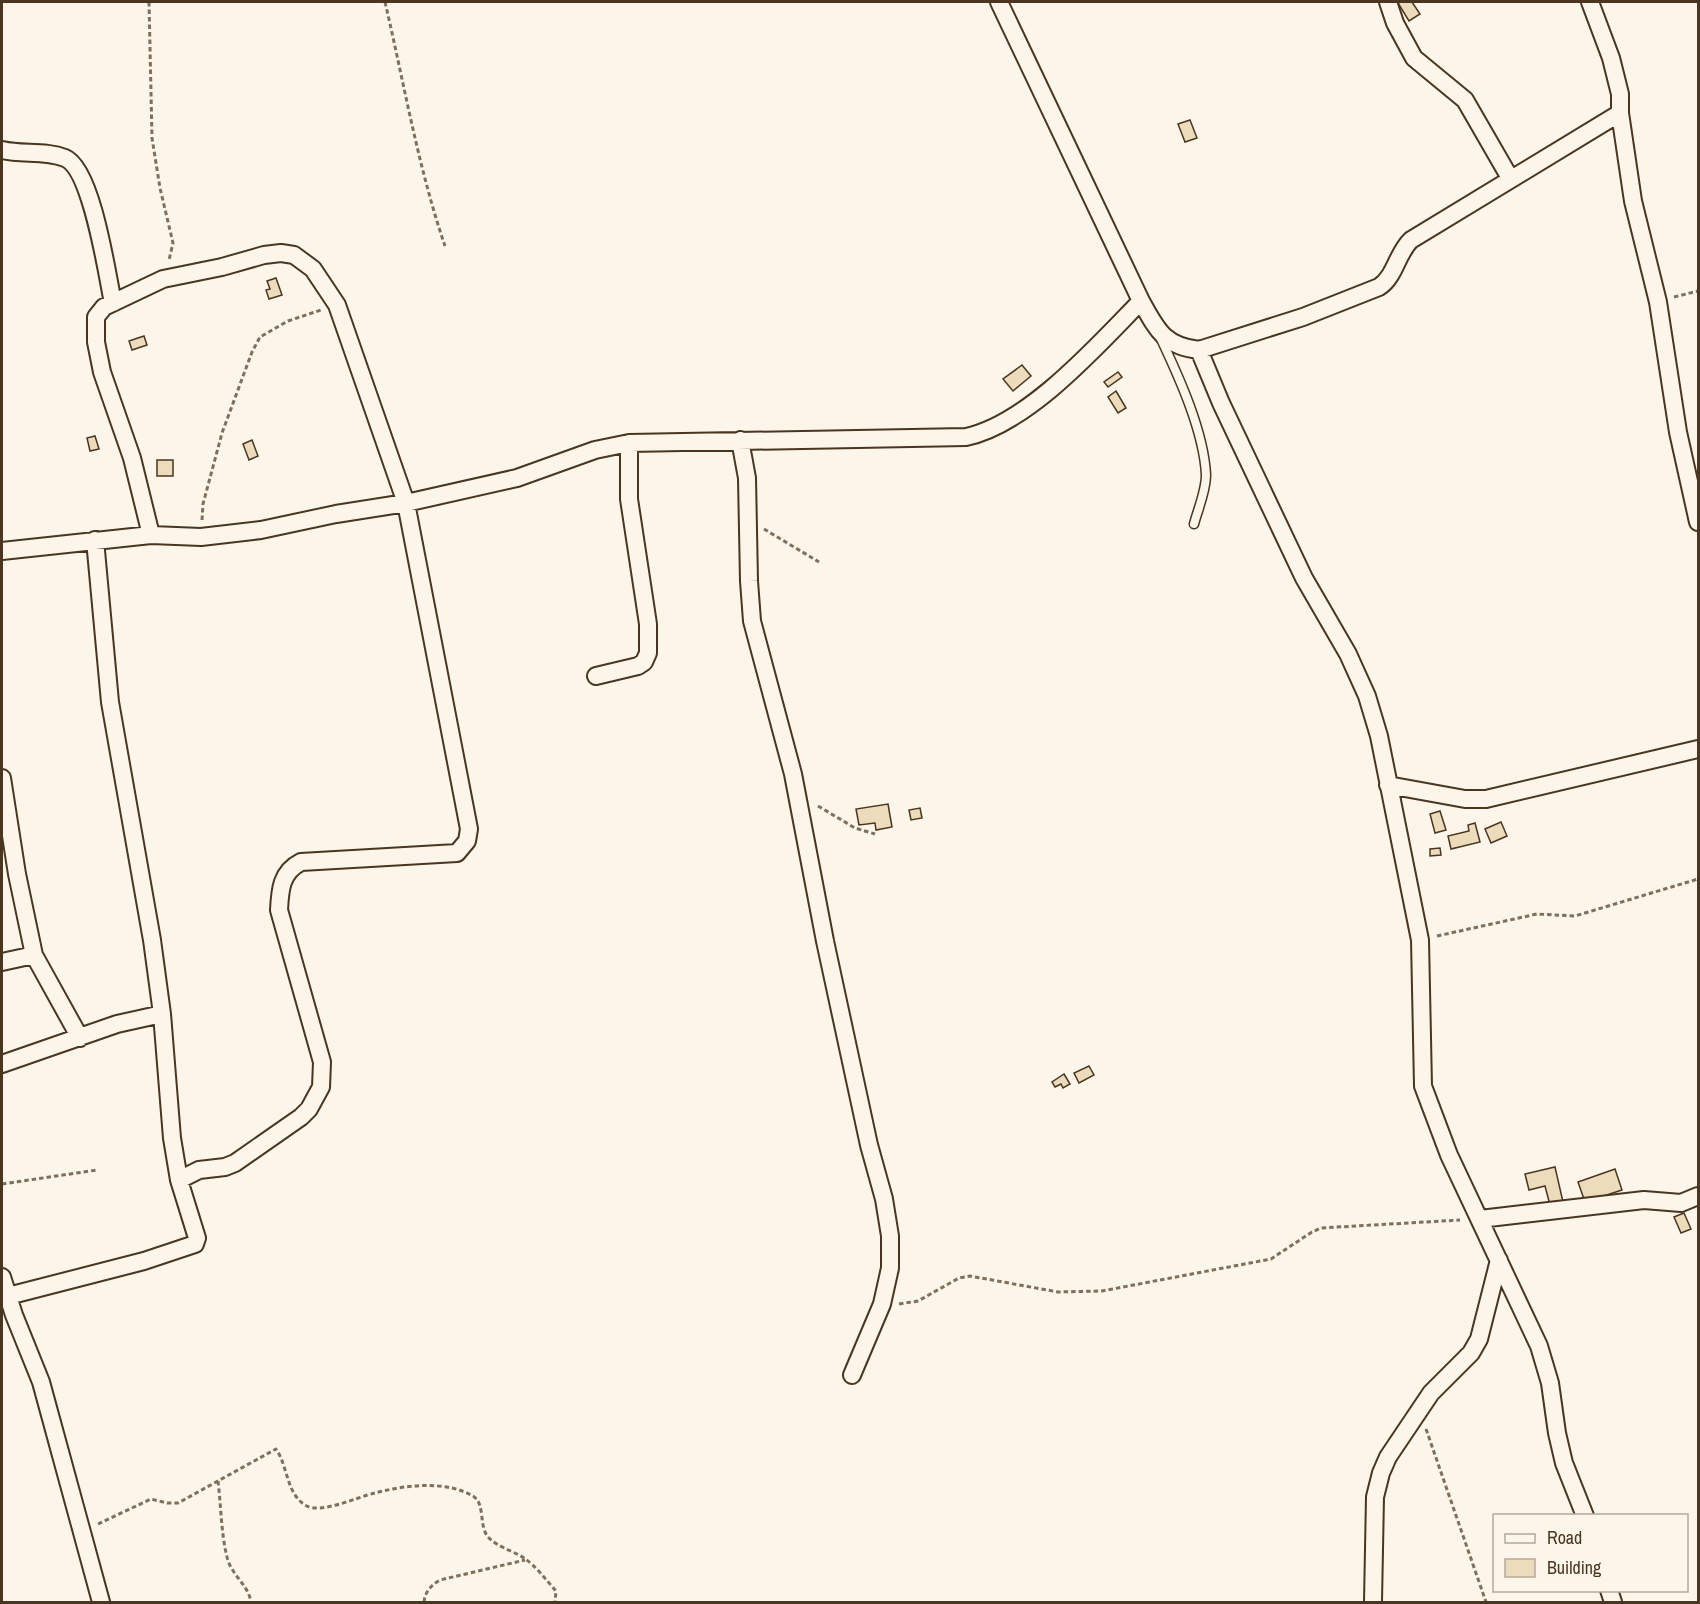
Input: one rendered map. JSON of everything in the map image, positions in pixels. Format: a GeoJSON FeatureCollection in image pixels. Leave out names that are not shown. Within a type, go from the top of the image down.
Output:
{"type":"FeatureCollection","features":[{"type":"Feature","properties":{"kind":"street"},"geometry":{"type":"LineString","coordinates":[[999,2],[1140,301],[1157,331],[1176,345],[1199,350],[1303,317],[1379,287],[1387,280],[1408,243],[1510,178],[1568,146],[1620,113]]}},
{"type":"Feature","properties":{"kind":"street"},"geometry":{"type":"LineString","coordinates":[[1388,2],[1395,23],[1414,58],[1465,100],[1510,178]]}},
{"type":"Feature","properties":{"kind":"street"},"geometry":{"type":"LineString","coordinates":[[1590,2],[1611,58],[1620,94],[1620,113],[1633,201],[1658,302],[1678,432],[1698,522]]}},
{"type":"Feature","properties":{"kind":"street"},"geometry":{"type":"LineString","coordinates":[[2,150],[16,153],[50,154],[67,158],[76,166],[89,193],[113,303]]}},
{"type":"Feature","properties":{"kind":"street"},"geometry":{"type":"LineString","coordinates":[[151,535],[132,458],[102,372],[96,342],[96,317],[104,307],[164,279],[222,267],[264,255],[281,253],[294,255],[313,269],[337,305],[406,503],[469,829],[467,841],[456,853],[301,862],[288,871],[280,890],[279,910],[322,1062],[321,1087],[309,1109],[241,1160],[225,1167],[199,1170],[179,1180]]}},
{"type":"Feature","properties":{"kind":"street"},"geometry":{"type":"LineString","coordinates":[[2,551],[151,535],[201,537],[261,530],[336,514],[406,503],[517,478],[595,450],[628,443],[978,435],[1000,426],[1045,394],[1082,362],[1140,301]]}},
{"type":"Feature","properties":{"kind":"street"},"geometry":{"type":"LineString","coordinates":[[1199,350],[1221,403],[1304,578],[1348,654],[1367,696],[1379,736],[1420,939],[1423,1086],[1449,1155],[1539,1346],[1550,1383],[1564,1463],[1585,1514]]}},
{"type":"Feature","properties":{"kind":"street"},"geometry":{"type":"LineString","coordinates":[[740,440],[747,478],[752,621],[797,791],[844,1031],[869,1145],[884,1199],[890,1236],[890,1268],[882,1305],[852,1375]]}},
{"type":"Feature","properties":{"kind":"street"},"geometry":{"type":"LineString","coordinates":[[596,676],[638,666],[644,662],[648,653],[648,624],[629,499],[628,443]]}},
{"type":"Feature","properties":{"kind":"street"},"geometry":{"type":"LineString","coordinates":[[8,1296],[134,1263],[195,1244],[197,1234],[179,1180],[172,1138],[162,1014],[152,940],[110,702],[95,540]]}},
{"type":"Feature","properties":{"kind":"street"},"geometry":{"type":"LineString","coordinates":[[1388,785],[1466,799],[1486,799],[1698,748]]}},
{"type":"Feature","properties":{"kind":"street"},"geometry":{"type":"LineString","coordinates":[[2,778],[9,875],[34,955],[80,1038]]}},
{"type":"Feature","properties":{"kind":"street"},"geometry":{"type":"LineString","coordinates":[[2,962],[34,955]]}},
{"type":"Feature","properties":{"kind":"street"},"geometry":{"type":"LineString","coordinates":[[2,1064],[117,1024],[162,1014]]}},
{"type":"Feature","properties":{"kind":"street"},"geometry":{"type":"LineString","coordinates":[[1681,1203],[1698,1196]]}},
{"type":"Feature","properties":{"kind":"street"},"geometry":{"type":"LineString","coordinates":[[1480,1219],[1644,1200],[1698,1206]]}},
{"type":"Feature","properties":{"kind":"street"},"geometry":{"type":"LineString","coordinates":[[1373,1602],[1375,1497],[1381,1473],[1388,1457],[1431,1393],[1471,1353],[1479,1339],[1499,1260]]}},
{"type":"Feature","properties":{"kind":"street"},"geometry":{"type":"LineString","coordinates":[[2,1277],[41,1382],[101,1602]]}},
{"type":"Feature","properties":{"kind":"lane"},"geometry":{"type":"LineString","coordinates":[[1157,331],[1190,405],[1203,454],[1206,476],[1194,524]]}},
{"type":"Feature","properties":{"kind":"path"},"geometry":{"type":"LineString","coordinates":[[149,2],[152,138],[160,188],[173,243],[164,279]]}},
{"type":"Feature","properties":{"kind":"path"},"geometry":{"type":"LineString","coordinates":[[385,2],[422,169],[445,246]]}},
{"type":"Feature","properties":{"kind":"path"},"geometry":{"type":"LineString","coordinates":[[1658,302],[1698,291]]}},
{"type":"Feature","properties":{"kind":"path"},"geometry":{"type":"LineString","coordinates":[[201,537],[203,504],[222,433],[252,352],[260,337],[288,321],[337,305]]}},
{"type":"Feature","properties":{"kind":"path"},"geometry":{"type":"LineString","coordinates":[[747,518],[819,562]]}},
{"type":"Feature","properties":{"kind":"path"},"geometry":{"type":"LineString","coordinates":[[797,791],[855,828],[875,834]]}},
{"type":"Feature","properties":{"kind":"path"},"geometry":{"type":"LineString","coordinates":[[1420,939],[1537,914],[1575,916],[1698,879]]}},
{"type":"Feature","properties":{"kind":"path"},"geometry":{"type":"LineString","coordinates":[[2,1184],[97,1170]]}},
{"type":"Feature","properties":{"kind":"path"},"geometry":{"type":"LineString","coordinates":[[882,1305],[918,1301],[959,1278],[970,1276],[1058,1292],[1102,1291],[1271,1259],[1321,1228],[1480,1219]]}},
{"type":"Feature","properties":{"kind":"path"},"geometry":{"type":"LineString","coordinates":[[1419,1410],[1486,1602]]}},
{"type":"Feature","properties":{"kind":"path"},"geometry":{"type":"LineString","coordinates":[[78,1522],[102,1523],[151,1499],[178,1503],[276,1449],[294,1495],[307,1507],[321,1508],[376,1492],[412,1486],[455,1489],[477,1500],[484,1531],[489,1539],[526,1560],[556,1591],[555,1602]]}},
{"type":"Feature","properties":{"kind":"path"},"geometry":{"type":"LineString","coordinates":[[218,1480],[227,1557],[249,1592],[252,1602]]}},
{"type":"Feature","properties":{"kind":"path"},"geometry":{"type":"LineString","coordinates":[[424,1602],[426,1593],[433,1583],[440,1580],[526,1560]]}},
{"type":"Feature","properties":{"kind":"building"},"geometry":{"type":"Polygon","coordinates":[[[1412,2],[1420,14],[1409,21],[1398,3],[1412,2]]]}},
{"type":"Feature","properties":{"kind":"building"},"geometry":{"type":"Polygon","coordinates":[[[1190,120],[1197,138],[1185,142],[1178,124],[1190,120]]]}},
{"type":"Feature","properties":{"kind":"building"},"geometry":{"type":"Polygon","coordinates":[[[276,278],[282,295],[269,299],[266,290],[270,289],[267,281],[276,278]]]}},
{"type":"Feature","properties":{"kind":"building"},"geometry":{"type":"Polygon","coordinates":[[[144,336],[147,345],[132,350],[129,341],[144,336]]]}},
{"type":"Feature","properties":{"kind":"building"},"geometry":{"type":"Polygon","coordinates":[[[1022,365],[1031,376],[1013,391],[1003,379],[1022,365]]]}},
{"type":"Feature","properties":{"kind":"building"},"geometry":{"type":"Polygon","coordinates":[[[1118,372],[1122,377],[1108,387],[1104,382],[1118,372]]]}},
{"type":"Feature","properties":{"kind":"building"},"geometry":{"type":"Polygon","coordinates":[[[1116,391],[1126,408],[1118,413],[1108,397],[1116,391]]]}},
{"type":"Feature","properties":{"kind":"building"},"geometry":{"type":"Polygon","coordinates":[[[95,436],[99,449],[90,451],[87,438],[95,436]]]}},
{"type":"Feature","properties":{"kind":"building"},"geometry":{"type":"Polygon","coordinates":[[[252,440],[258,456],[249,460],[243,444],[252,440]]]}},
{"type":"Feature","properties":{"kind":"building"},"geometry":{"type":"Polygon","coordinates":[[[157,460],[173,460],[173,476],[157,476],[157,460]]]}},
{"type":"Feature","properties":{"kind":"building"},"geometry":{"type":"Polygon","coordinates":[[[888,804],[892,827],[876,830],[875,823],[859,825],[856,809],[888,804]]]}},
{"type":"Feature","properties":{"kind":"building"},"geometry":{"type":"Polygon","coordinates":[[[920,808],[922,818],[911,820],[909,810],[920,808]]]}},
{"type":"Feature","properties":{"kind":"building"},"geometry":{"type":"Polygon","coordinates":[[[1440,811],[1446,830],[1435,833],[1430,814],[1440,811]]]}},
{"type":"Feature","properties":{"kind":"building"},"geometry":{"type":"Polygon","coordinates":[[[1501,822],[1507,836],[1491,843],[1485,829],[1501,822]]]}},
{"type":"Feature","properties":{"kind":"building"},"geometry":{"type":"Polygon","coordinates":[[[1475,823],[1480,842],[1451,849],[1448,836],[1469,831],[1468,825],[1475,823]]]}},
{"type":"Feature","properties":{"kind":"building"},"geometry":{"type":"Polygon","coordinates":[[[1440,848],[1441,855],[1430,856],[1430,849],[1440,848]]]}},
{"type":"Feature","properties":{"kind":"building"},"geometry":{"type":"Polygon","coordinates":[[[1089,1066],[1094,1075],[1079,1083],[1074,1073],[1089,1066]]]}},
{"type":"Feature","properties":{"kind":"building"},"geometry":{"type":"Polygon","coordinates":[[[1064,1074],[1070,1084],[1063,1088],[1061,1084],[1055,1087],[1052,1082],[1064,1074]]]}},
{"type":"Feature","properties":{"kind":"building"},"geometry":{"type":"Polygon","coordinates":[[[1555,1167],[1563,1202],[1550,1205],[1545,1186],[1529,1190],[1525,1174],[1555,1167]]]}},
{"type":"Feature","properties":{"kind":"building"},"geometry":{"type":"Polygon","coordinates":[[[1615,1169],[1622,1190],[1585,1202],[1578,1182],[1615,1169]]]}},
{"type":"Feature","properties":{"kind":"building"},"geometry":{"type":"Polygon","coordinates":[[[1684,1213],[1691,1229],[1681,1233],[1674,1217],[1684,1213]]]}}]}
